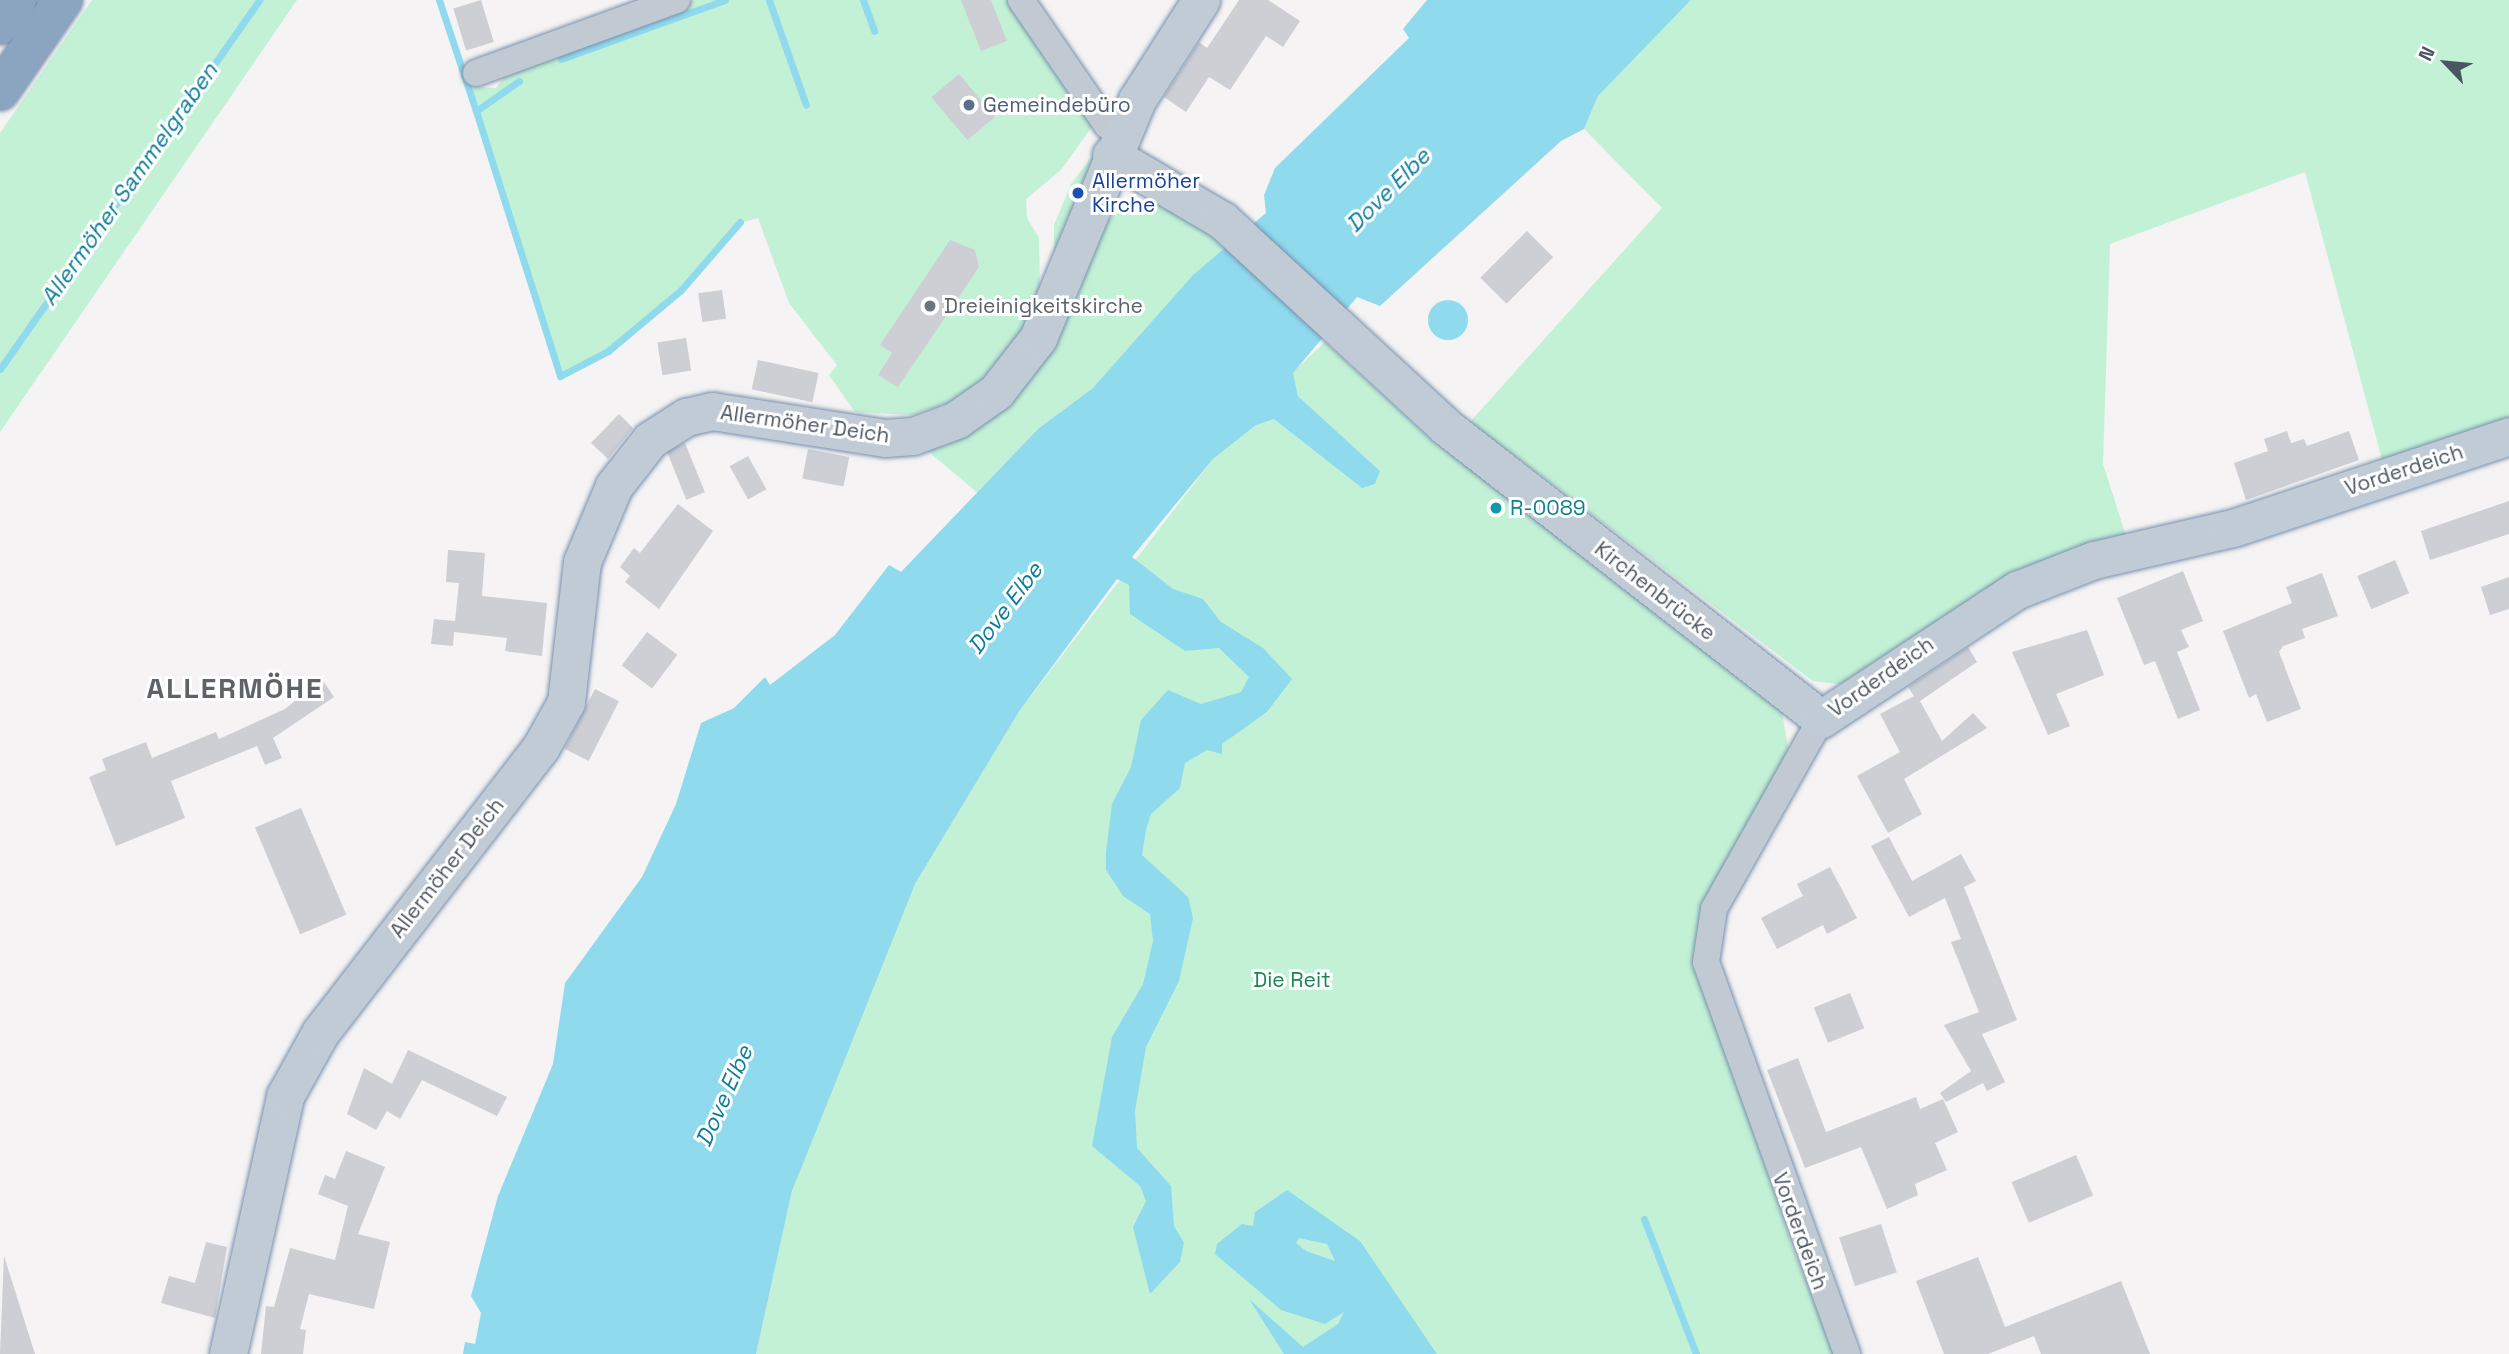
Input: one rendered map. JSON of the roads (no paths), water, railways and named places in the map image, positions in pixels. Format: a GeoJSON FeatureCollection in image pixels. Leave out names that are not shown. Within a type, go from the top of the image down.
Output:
{"type":"FeatureCollection","features":[{"type":"Feature","properties":{"kind":"highway"},"geometry":{"type":"LineString","coordinates":[[0,25],[18,0]]}},
{"type":"Feature","properties":{"kind":"highway"},"geometry":{"type":"LineString","coordinates":[[0,91],[63,0]]}},
{"type":"Feature","properties":{"kind":"street"},"geometry":{"type":"LineString","coordinates":[[476,73],[677,0]]}},
{"type":"Feature","properties":{"kind":"street"},"geometry":{"type":"LineString","coordinates":[[1021,0],[1107,125],[1116,144]]}},
{"type":"Feature","properties":{"kind":"street","name":"Allermöher Deich"},"geometry":{"type":"LineString","coordinates":[[228,1354],[285,1096],[320,1033],[541,747],[566,702],[588,536],[620,477],[670,425],[712,411],[885,438],[956,420],[996,392],[1038,338],[1116,144],[1202,0]]}},
{"type":"Feature","properties":{"kind":"street","name":"Kirchenbrücke"},"geometry":{"type":"LineString","coordinates":[[1116,144],[1222,220],[1362,353],[1559,518],[1821,719]]}},
{"type":"Feature","properties":{"kind":"street","name":"Vorderdeich"},"geometry":{"type":"LineString","coordinates":[[1847,1354],[1706,962],[1714,909],[1821,719],[2017,590],[2094,560],[2233,528],[2509,436]]}},
{"type":"Feature","properties":{"kind":"water","name":"Dove Elbe"},"geometry":{"type":"Polygon","coordinates":[[[1427,0],[1691,0],[1598,96],[1584,129],[1561,141],[1380,306],[1357,297],[1293,373],[1298,396],[1380,471],[1375,484],[1362,488],[1274,419],[1256,425],[1213,459],[1132,557],[1173,589],[1203,599],[1221,622],[1263,648],[1292,679],[1267,712],[1222,744],[1222,754],[1207,750],[1185,763],[1180,788],[1151,814],[1146,830],[1142,855],[1188,897],[1193,918],[1179,981],[1146,1047],[1135,1111],[1137,1148],[1171,1186],[1174,1226],[1184,1243],[1180,1262],[1150,1294],[1133,1227],[1146,1201],[1140,1186],[1092,1146],[1112,1037],[1143,984],[1153,941],[1150,914],[1123,896],[1106,870],[1106,852],[1112,804],[1131,767],[1141,720],[1168,690],[1201,704],[1241,692],[1249,677],[1219,648],[1185,651],[1130,614],[1129,585],[1117,579],[1020,710],[915,884],[792,1191],[756,1354],[463,1354],[465,1342],[475,1344],[481,1313],[471,1296],[498,1196],[553,1064],[565,983],[642,877],[676,804],[701,723],[734,708],[765,677],[770,685],[835,635],[889,565],[901,572],[1039,428],[1093,388],[1193,275],[1266,213],[1264,195],[1275,168],[1409,38],[1403,29],[1427,0]]]}},
{"type":"Feature","properties":{"kind":"water"},"geometry":{"type":"Polygon","coordinates":[[[1448,300],[1462,306],[1468,320],[1462,334],[1448,340],[1434,334],[1428,320],[1434,306],[1448,300]]]}},
{"type":"Feature","properties":{"kind":"water"},"geometry":{"type":"Polygon","coordinates":[[[1287,1190],[1360,1241],[1437,1354],[1284,1354],[1249,1299],[1303,1347],[1338,1324],[1344,1312],[1325,1324],[1281,1310],[1215,1254],[1217,1244],[1242,1224],[1253,1226],[1255,1212],[1287,1190]],[[1299,1238],[1296,1243],[1306,1251],[1335,1261],[1327,1244],[1299,1238]]]}},
{"type":"Feature","properties":{"kind":"waterway","name":"Allermöher Sammelgraben"},"geometry":{"type":"LineString","coordinates":[[0,369],[259,0]]}},
{"type":"Feature","properties":{"kind":"waterway"},"geometry":{"type":"LineString","coordinates":[[439,0],[476,111]]}},
{"type":"Feature","properties":{"kind":"waterway"},"geometry":{"type":"LineString","coordinates":[[561,59],[725,0]]}},
{"type":"Feature","properties":{"kind":"waterway"},"geometry":{"type":"LineString","coordinates":[[769,0],[806,105]]}},
{"type":"Feature","properties":{"kind":"waterway"},"geometry":{"type":"LineString","coordinates":[[863,0],[874,31]]}},
{"type":"Feature","properties":{"kind":"waterway"},"geometry":{"type":"LineString","coordinates":[[519,81],[476,111],[560,376],[608,351],[681,290],[740,222]]}},
{"type":"Feature","properties":{"kind":"waterway"},"geometry":{"type":"LineString","coordinates":[[1644,1219],[1696,1354]]}},
{"type":"Feature","properties":{"kind":"place","name":"Gemeindebüro"},"geometry":{"type":"Point","coordinates":[969,105]}},
{"type":"Feature","properties":{"kind":"place","name":"Allermöher Kirche"},"geometry":{"type":"Point","coordinates":[1078,193]}},
{"type":"Feature","properties":{"kind":"place","name":"Dreieinigkeitskirche"},"geometry":{"type":"Point","coordinates":[930,306]}},
{"type":"Feature","properties":{"kind":"place","name":"R-0089"},"geometry":{"type":"Point","coordinates":[1496,508]}},
{"type":"Feature","properties":{"kind":"district","name":"ALLERMÖHE"},"geometry":{"type":"Point","coordinates":[235,688]}},
{"type":"Feature","properties":{"kind":"park label","name":"Die Reit"},"geometry":{"type":"Point","coordinates":[1292,980]}}]}
